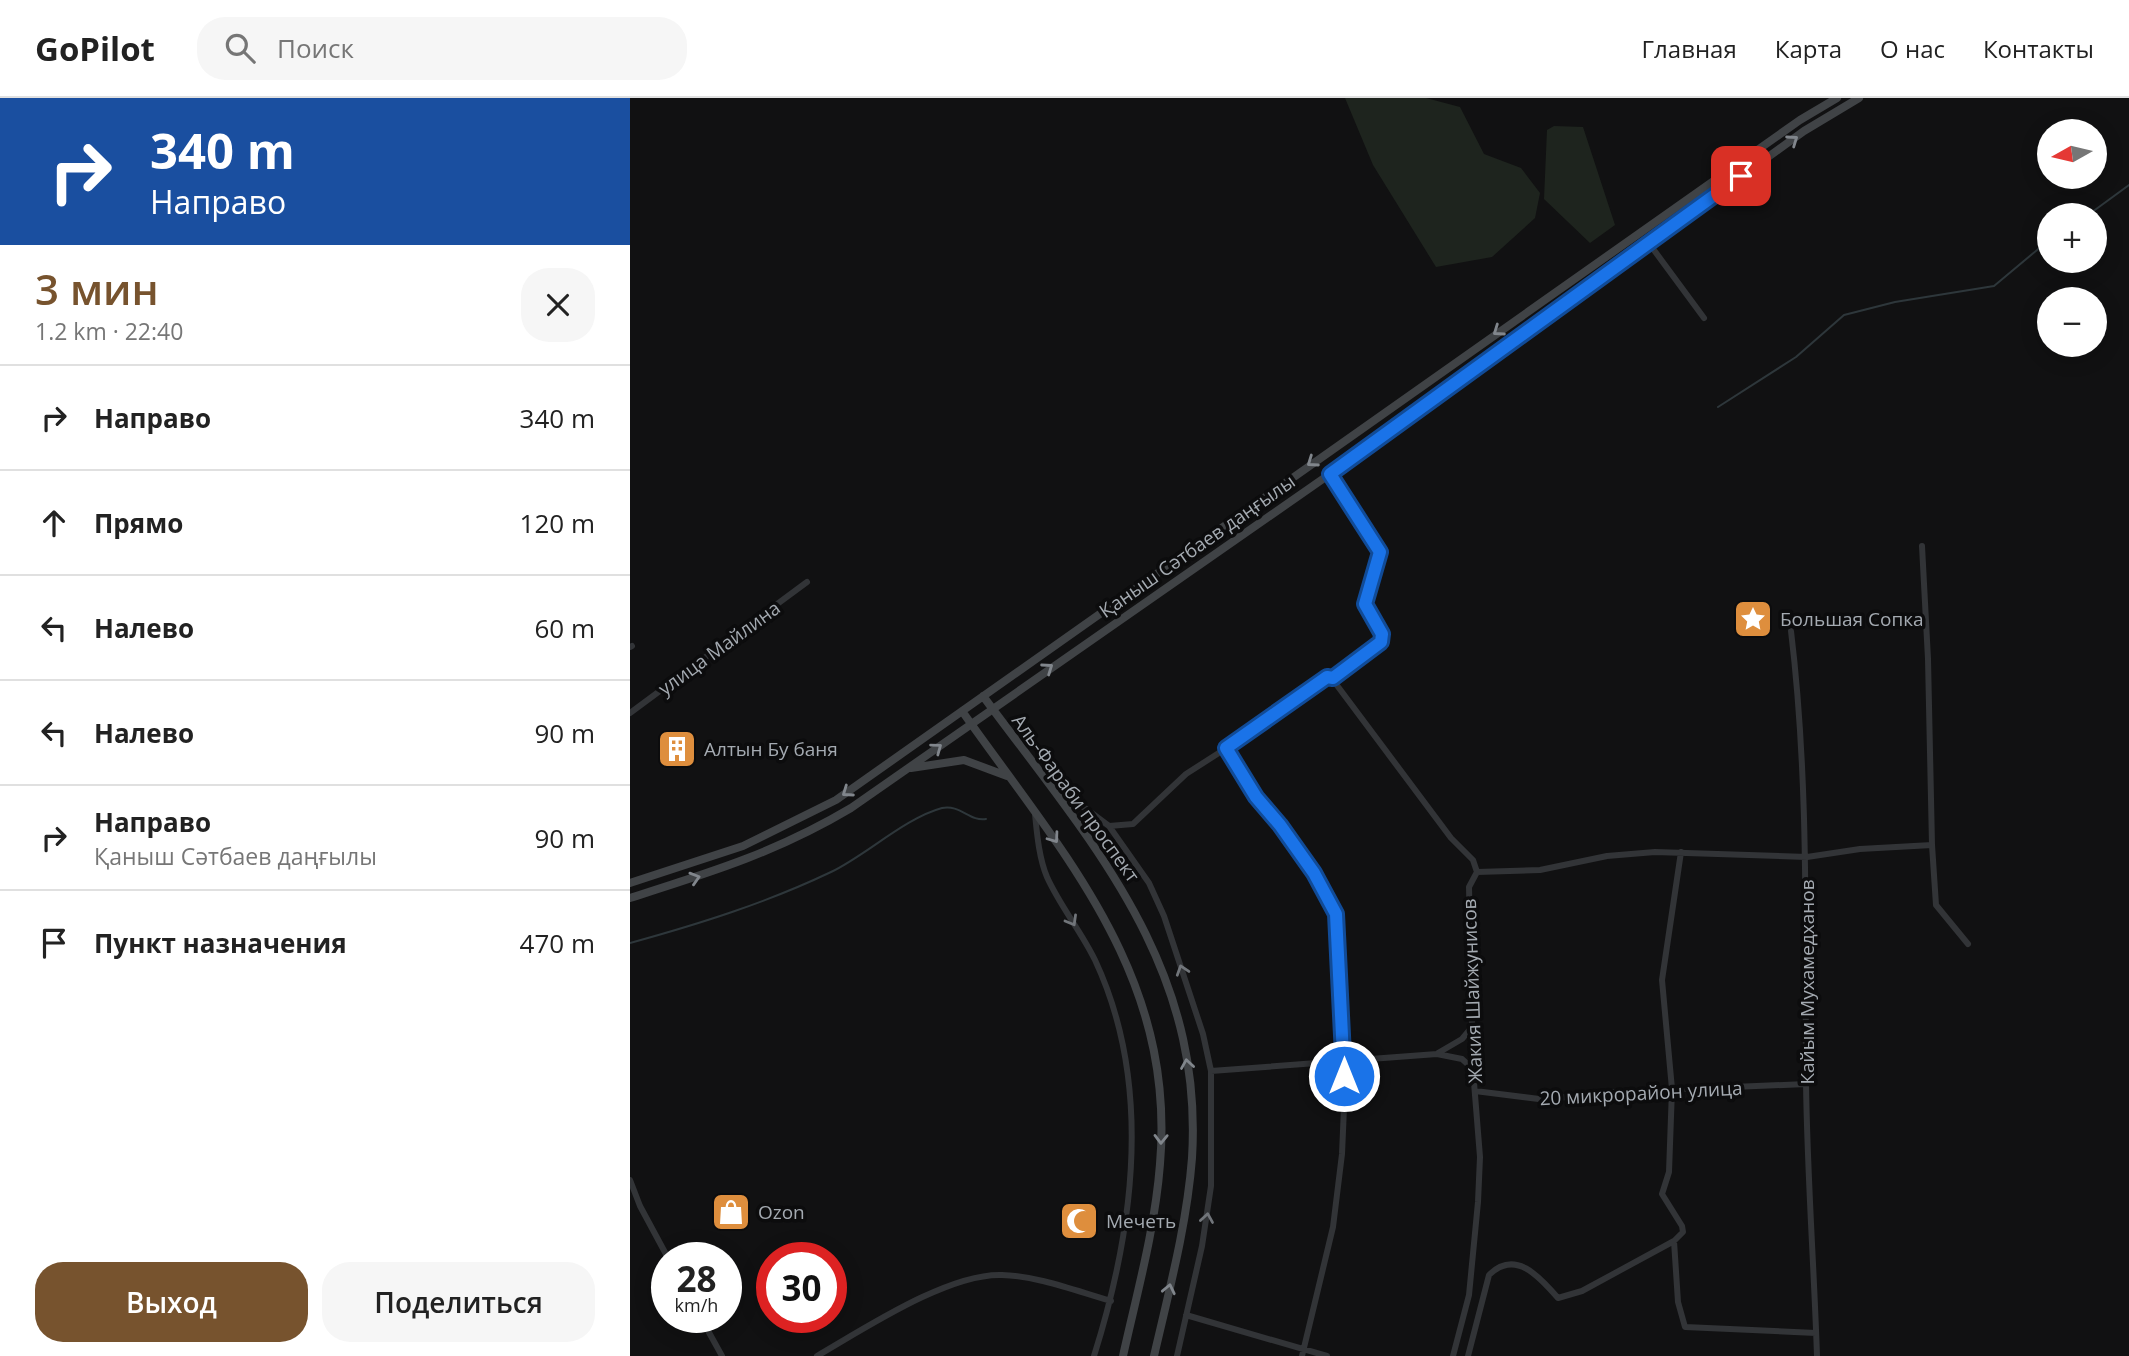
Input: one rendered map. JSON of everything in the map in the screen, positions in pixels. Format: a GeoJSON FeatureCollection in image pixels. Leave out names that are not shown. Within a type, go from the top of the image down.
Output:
{"type":"FeatureCollection","features":[{"type":"Feature","properties":{"kind":"main road","name":"Қаныш Сәтбаев даңғылы"},"geometry":{"type":"LineString","coordinates":[[630,883],[743,846],[787,827],[836,800],[1406,395],[1800,120],[1837,98]]}},
{"type":"Feature","properties":{"kind":"main road","name":"Қаныш Сәтбаев даңғылы"},"geometry":{"type":"LineString","coordinates":[[630,898],[716,871],[800,838],[851,808],[992,707],[1330,474],[1804,131],[1859,98]]}},
{"type":"Feature","properties":{"kind":"main road","name":"Аль-Фараби проспект"},"geometry":{"type":"LineString","coordinates":[[983,696],[1053,793],[1083,828],[1130,900],[1163,970],[1183,1041],[1190,1079],[1192,1157],[1186,1204],[1154,1356]]}},
{"type":"Feature","properties":{"kind":"main road"},"geometry":{"type":"LineString","coordinates":[[962,711],[1097,902],[1135,980],[1150,1031],[1161,1115],[1156,1206],[1123,1356]]}},
{"type":"Feature","properties":{"kind":"main road"},"geometry":{"type":"LineString","coordinates":[[909,769],[964,760],[1007,776]]}},
{"type":"Feature","properties":{"kind":"street"},"geometry":{"type":"LineString","coordinates":[[1648,242],[1704,318]]}},
{"type":"Feature","properties":{"kind":"street"},"geometry":{"type":"LineString","coordinates":[[1109,826],[1133,824],[1186,774],[1378,647],[1383,638],[1365,604],[1380,552],[1330,474]]}},
{"type":"Feature","properties":{"kind":"street"},"geometry":{"type":"LineString","coordinates":[[1922,547],[1936,905],[1968,944]]}},
{"type":"Feature","properties":{"kind":"street","name":"улица Майлина"},"geometry":{"type":"LineString","coordinates":[[630,713],[807,582]]}},
{"type":"Feature","properties":{"kind":"street","name":"Кайым Мухамедханов"},"geometry":{"type":"LineString","coordinates":[[1791,631],[1802,745],[1807,857],[1806,1084],[1817,1356]]}},
{"type":"Feature","properties":{"kind":"street","name":"Жакия Шайжунисов"},"geometry":{"type":"LineString","coordinates":[[1332,677],[1451,838],[1473,860],[1477,872],[1469,887],[1473,1070],[1480,1157],[1478,1213],[1469,1295],[1453,1356]]}},
{"type":"Feature","properties":{"kind":"street"},"geometry":{"type":"LineString","coordinates":[[1226,748],[1256,797],[1314,873],[1336,914],[1346,1061],[1342,1154],[1333,1227],[1303,1353]]}},
{"type":"Feature","properties":{"kind":"street"},"geometry":{"type":"LineString","coordinates":[[1053,793],[1085,808],[1109,826],[1149,883],[1164,916],[1203,1034],[1211,1071],[1212,1186],[1202,1246],[1177,1356]]}},
{"type":"Feature","properties":{"kind":"street"},"geometry":{"type":"LineString","coordinates":[[1035,812],[1046,875],[1095,961],[1122,1041],[1128,1071],[1132,1153],[1111,1301],[1094,1356]]}},
{"type":"Feature","properties":{"kind":"street"},"geometry":{"type":"LineString","coordinates":[[1477,872],[1540,870],[1607,856],[1681,852],[1807,857],[1860,849],[1932,845]]}},
{"type":"Feature","properties":{"kind":"street"},"geometry":{"type":"LineString","coordinates":[[1468,1356],[1489,1275],[1498,1266],[1510,1263],[1524,1268],[1541,1278],[1558,1298],[1582,1291],[1674,1241],[1683,1232],[1662,1194],[1669,1171],[1672,1089],[1662,980],[1681,852]]}},
{"type":"Feature","properties":{"kind":"street"},"geometry":{"type":"LineString","coordinates":[[1437,1054],[1462,1039],[1472,1027]]}},
{"type":"Feature","properties":{"kind":"street"},"geometry":{"type":"LineString","coordinates":[[1211,1071],[1437,1054],[1462,1059],[1473,1070]]}},
{"type":"Feature","properties":{"kind":"street","name":"20 микрорайон улица"},"geometry":{"type":"LineString","coordinates":[[1475,1091],[1546,1100],[1591,1093],[1806,1084]]}},
{"type":"Feature","properties":{"kind":"street"},"geometry":{"type":"LineString","coordinates":[[630,1180],[659,1242]]}},
{"type":"Feature","properties":{"kind":"street"},"geometry":{"type":"LineString","coordinates":[[1674,1241],[1678,1302],[1685,1327],[1816,1333]]}},
{"type":"Feature","properties":{"kind":"street"},"geometry":{"type":"LineString","coordinates":[[817,1356],[879,1320],[959,1281],[981,1276],[1023,1277],[1111,1301]]}},
{"type":"Feature","properties":{"kind":"street"},"geometry":{"type":"LineString","coordinates":[[1186,1315],[1303,1353],[1327,1356]]}},
{"type":"Feature","properties":{"kind":"street"},"geometry":{"type":"LineString","coordinates":[[709,1333],[722,1356]]}},
{"type":"Feature","properties":{"kind":"shaded area"},"geometry":{"type":"Polygon","coordinates":[[[1345,98],[1426,98],[1460,107],[1484,154],[1521,168],[1540,193],[1535,218],[1492,257],[1436,267],[1373,165],[1345,98]]]}},
{"type":"Feature","properties":{"kind":"shaded area"},"geometry":{"type":"Polygon","coordinates":[[[1554,126],[1583,127],[1615,225],[1590,243],[1544,199],[1547,130],[1554,126]]]}},
{"type":"Feature","properties":{"kind":"waterway"},"geometry":{"type":"LineString","coordinates":[[2104,203],[2129,185]]}},
{"type":"Feature","properties":{"kind":"waterway"},"geometry":{"type":"LineString","coordinates":[[1718,407],[1796,357],[1844,315],[1895,302],[1994,286],[2037,250]]}},
{"type":"Feature","properties":{"kind":"waterway"},"geometry":{"type":"LineString","coordinates":[[630,943],[782,894],[831,872],[900,828],[942,808],[954,808],[975,818],[986,819]]}},
{"type":"Feature","properties":{"kind":"place","name":"Большая Сопка"},"geometry":{"type":"Point","coordinates":[1753,619]}},
{"type":"Feature","properties":{"kind":"place","name":"Алтын Бу баня"},"geometry":{"type":"Point","coordinates":[677,749]}},
{"type":"Feature","properties":{"kind":"place","name":"Ozon"},"geometry":{"type":"Point","coordinates":[731,1212]}},
{"type":"Feature","properties":{"kind":"place","name":"Мечеть"},"geometry":{"type":"Point","coordinates":[1079,1221]}},
{"type":"Feature","properties":{"kind":"route"},"geometry":{"type":"LineString","coordinates":[[1344,1076],[1346,1061],[1336,914],[1314,873],[1256,797],[1226,748],[1327,677],[1333,678],[1378,647],[1383,638],[1365,604],[1380,552],[1330,474],[1741,176]]}}]}
